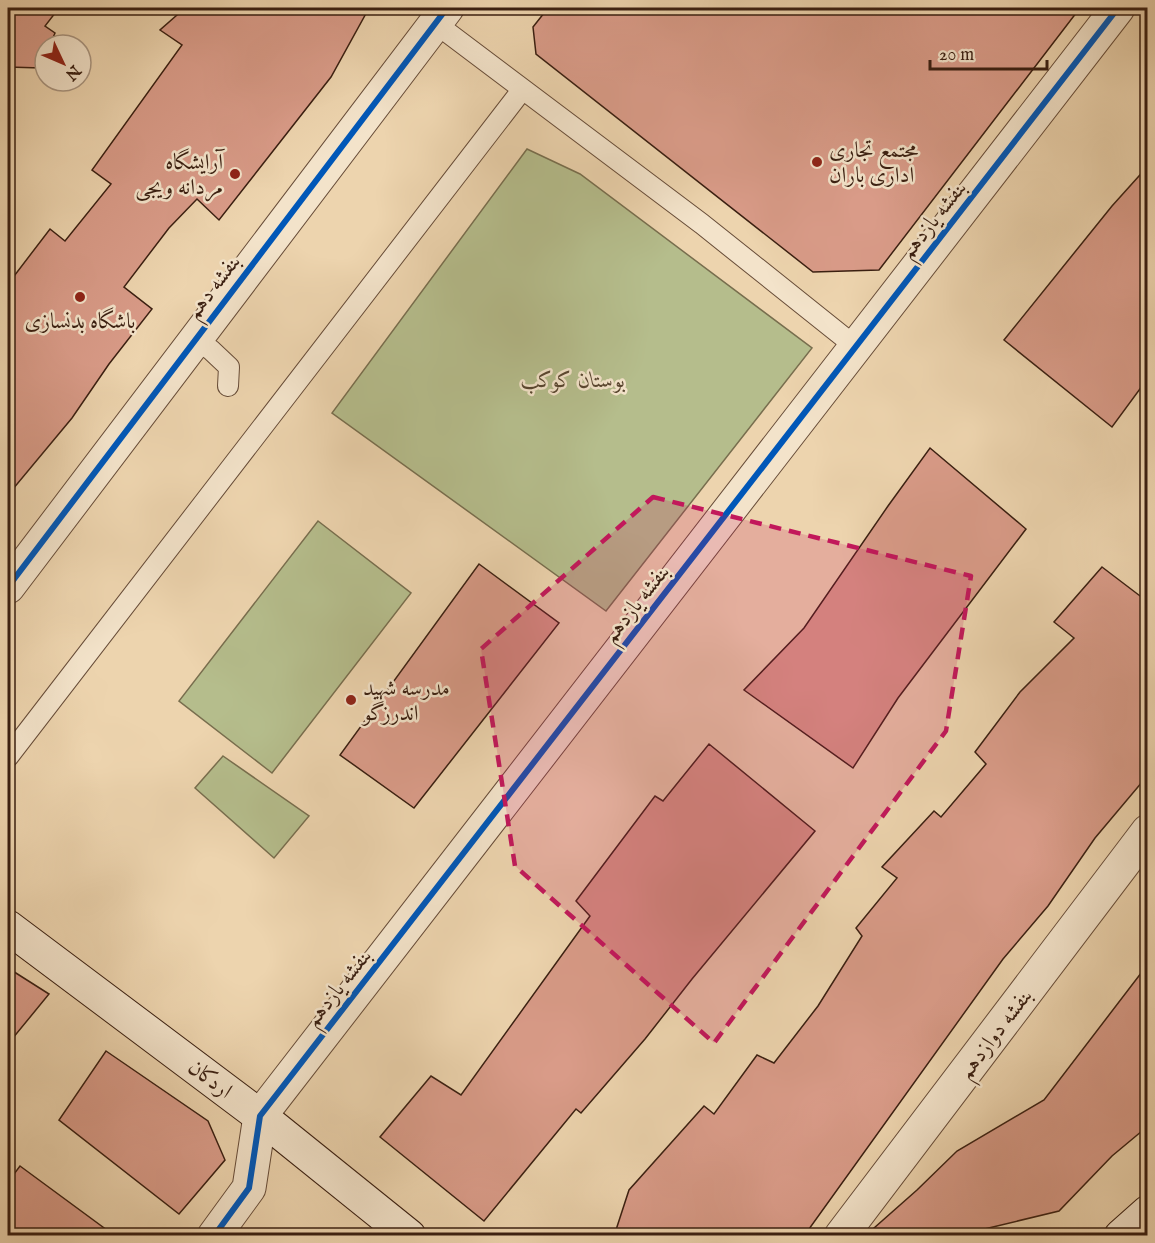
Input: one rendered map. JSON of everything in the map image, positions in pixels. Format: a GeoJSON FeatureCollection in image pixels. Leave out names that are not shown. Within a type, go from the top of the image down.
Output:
{"type":"FeatureCollection","features":[{"type":"Feature","properties":{"kind":"street","name":"بنفشه یازدهم"},"geometry":{"type":"LineString","coordinates":[[214,1236],[249,1188],[260,1116],[1118,8]]}},
{"type":"Feature","properties":{"kind":"street","name":"بنفشه دهم"},"geometry":{"type":"LineString","coordinates":[[8,587],[441,15]]}},
{"type":"Feature","properties":{"kind":"street","name":"بنفشه دوازدهم"},"geometry":{"type":"LineString","coordinates":[[841,1236],[1148,831]]}},
{"type":"Feature","properties":{"kind":"street","name":"اردکان"},"geometry":{"type":"LineString","coordinates":[[8,927],[260,1116],[410,1236]]}},
{"type":"Feature","properties":{"kind":"street"},"geometry":{"type":"LineString","coordinates":[[1121,1236],[1148,1212]]}},
{"type":"Feature","properties":{"kind":"lane"},"geometry":{"type":"LineString","coordinates":[[441,15],[522,90],[702,224],[856,346]]}},
{"type":"Feature","properties":{"kind":"lane"},"geometry":{"type":"LineString","coordinates":[[8,756],[522,90]]}},
{"type":"Feature","properties":{"kind":"lane"},"geometry":{"type":"LineString","coordinates":[[195,339],[212,350],[229,367],[228,386]]}},
{"type":"Feature","properties":{"kind":"highlighted area"},"geometry":{"type":"Polygon","coordinates":[[[653,497],[971,576],[946,731],[714,1043],[515,866],[481,649],[653,497]]]}},
{"type":"Feature","properties":{"kind":"green space","name":"بوستان کوکب"},"geometry":{"type":"Polygon","coordinates":[[[527,149],[580,174],[812,348],[606,611],[332,413],[527,149]]]}},
{"type":"Feature","properties":{"kind":"green space"},"geometry":{"type":"Polygon","coordinates":[[[318,521],[411,593],[272,773],[179,701],[318,521]]]}},
{"type":"Feature","properties":{"kind":"green space"},"geometry":{"type":"Polygon","coordinates":[[[223,756],[309,816],[274,858],[195,788],[223,756]]]}},
{"type":"Feature","properties":{"kind":"building"},"geometry":{"type":"Polygon","coordinates":[[[8,8],[59,8],[45,26],[55,33],[33,33],[33,68],[8,67],[8,8]]]}},
{"type":"Feature","properties":{"kind":"building"},"geometry":{"type":"Polygon","coordinates":[[[185,8],[369,8],[331,77],[219,220],[197,199],[169,228],[124,287],[152,309],[109,364],[72,418],[8,495],[8,284],[50,229],[65,241],[111,184],[92,170],[182,45],[160,30],[185,8]]]}},
{"type":"Feature","properties":{"kind":"building","name":"مجتمع تجاری اداری باران"},"geometry":{"type":"Polygon","coordinates":[[[548,8],[1080,8],[879,270],[813,272],[536,54],[533,27],[548,8]]]}},
{"type":"Feature","properties":{"kind":"building"},"geometry":{"type":"Polygon","coordinates":[[[1148,166],[1148,378],[1112,427],[1004,340],[1112,206],[1148,166]]]}},
{"type":"Feature","properties":{"kind":"building"},"geometry":{"type":"Polygon","coordinates":[[[930,448],[1026,529],[898,698],[853,768],[744,690],[804,628],[930,448]]]}},
{"type":"Feature","properties":{"kind":"building"},"geometry":{"type":"Polygon","coordinates":[[[479,564],[559,623],[414,808],[340,755],[479,564]]]}},
{"type":"Feature","properties":{"kind":"building"},"geometry":{"type":"Polygon","coordinates":[[[1102,567],[1148,602],[1148,775],[1095,838],[1048,906],[1003,959],[804,1236],[614,1236],[629,1190],[704,1106],[714,1114],[757,1055],[774,1063],[818,1006],[862,936],[856,928],[897,878],[882,867],[934,811],[941,817],[986,764],[975,752],[1020,692],[1074,638],[1054,622],[1102,567]]]}},
{"type":"Feature","properties":{"kind":"building"},"geometry":{"type":"Polygon","coordinates":[[[709,744],[815,831],[645,1039],[581,1113],[576,1109],[484,1221],[380,1137],[431,1076],[461,1095],[590,916],[576,901],[655,796],[663,801],[709,744]]]}},
{"type":"Feature","properties":{"kind":"building"},"geometry":{"type":"Polygon","coordinates":[[[1148,964],[1148,1126],[1112,1156],[1059,1211],[972,1232],[966,1236],[865,1236],[957,1151],[1044,1100],[1148,964]]]}},
{"type":"Feature","properties":{"kind":"building"},"geometry":{"type":"Polygon","coordinates":[[[8,968],[49,994],[8,1044],[8,968]]]}},
{"type":"Feature","properties":{"kind":"building"},"geometry":{"type":"Polygon","coordinates":[[[106,1051],[208,1121],[225,1160],[179,1214],[59,1120],[106,1051]]]}},
{"type":"Feature","properties":{"kind":"building"},"geometry":{"type":"Polygon","coordinates":[[[20,1166],[115,1236],[8,1236],[8,1182],[20,1166]]]}},
{"type":"Feature","properties":{"kind":"cycle path"},"geometry":{"type":"LineString","coordinates":[[8,587],[447,8]]}},
{"type":"Feature","properties":{"kind":"cycle path"},"geometry":{"type":"LineString","coordinates":[[214,1236],[249,1188],[260,1116],[1118,8]]}},
{"type":"Feature","properties":{"kind":"place","name":"مجتمع تجاری اداری باران"},"geometry":{"type":"Point","coordinates":[817,162]}},
{"type":"Feature","properties":{"kind":"place","name":"آرایشگاه مردانه ویجی"},"geometry":{"type":"Point","coordinates":[235,174]}},
{"type":"Feature","properties":{"kind":"place","name":"باشگاه بدنسازی"},"geometry":{"type":"Point","coordinates":[80,297]}},
{"type":"Feature","properties":{"kind":"place","name":"مدرسه شهید اندرزگو"},"geometry":{"type":"Point","coordinates":[351,700]}}]}
